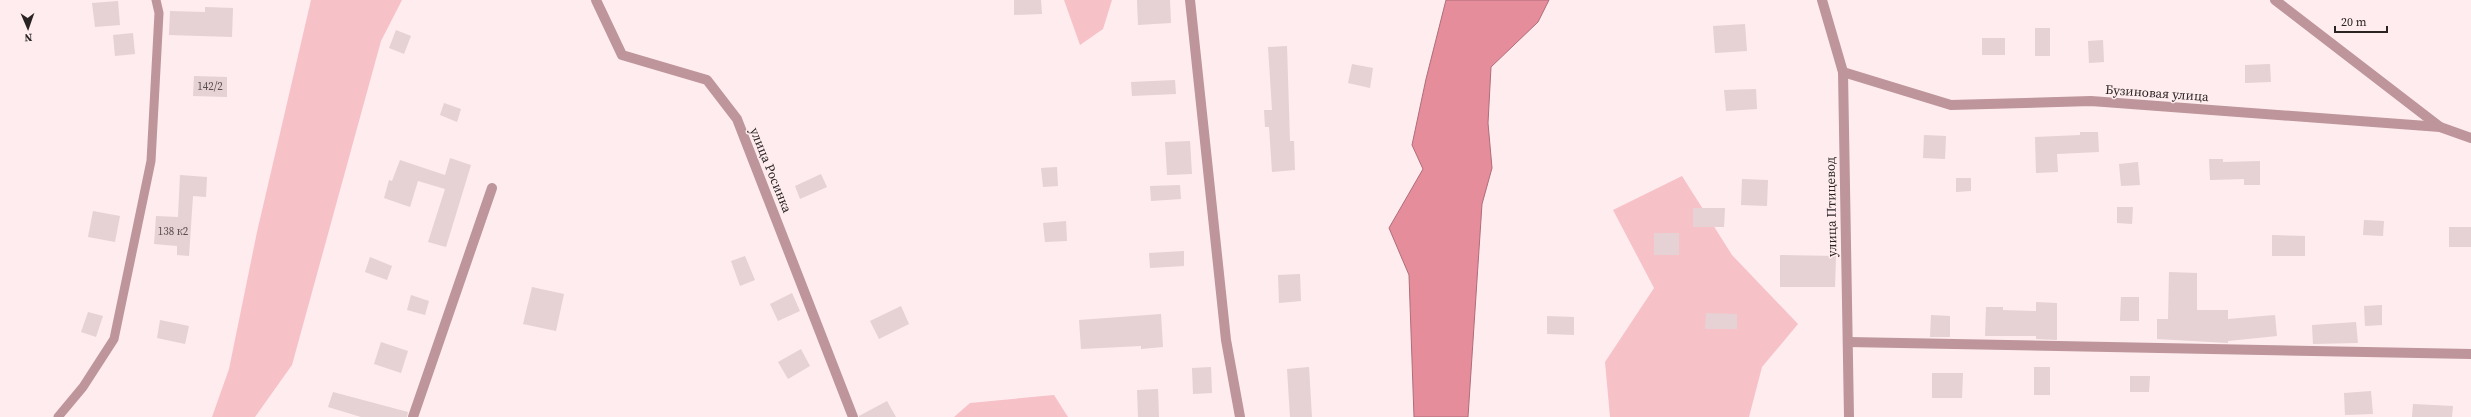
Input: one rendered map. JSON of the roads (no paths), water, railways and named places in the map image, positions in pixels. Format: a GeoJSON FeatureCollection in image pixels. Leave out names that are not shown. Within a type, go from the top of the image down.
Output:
{"type":"FeatureCollection","features":[{"type":"Feature","properties":{"kind":"street","name":"улица Росинка"},"geometry":{"type":"LineString","coordinates":[[596,0],[622,55],[707,80],[737,119],[853,417]]}},
{"type":"Feature","properties":{"kind":"street"},"geometry":{"type":"LineString","coordinates":[[1190,0],[1226,340],[1240,417]]}},
{"type":"Feature","properties":{"kind":"street","name":"улица Птицевод"},"geometry":{"type":"LineString","coordinates":[[1822,0],[1843,72],[1849,417]]}},
{"type":"Feature","properties":{"kind":"street"},"geometry":{"type":"LineString","coordinates":[[2275,0],[2440,127]]}},
{"type":"Feature","properties":{"kind":"street","name":"Бузиновая улица"},"geometry":{"type":"LineString","coordinates":[[1843,72],[1951,105],[2091,102],[2440,127],[2471,138]]}},
{"type":"Feature","properties":{"kind":"street"},"geometry":{"type":"LineString","coordinates":[[413,417],[492,188]]}},
{"type":"Feature","properties":{"kind":"street"},"geometry":{"type":"LineString","coordinates":[[1848,342],[2471,354]]}},
{"type":"Feature","properties":{"kind":"lane"},"geometry":{"type":"LineString","coordinates":[[58,417],[83,387],[114,339],[151,161],[159,13],[156,0]]}}]}
